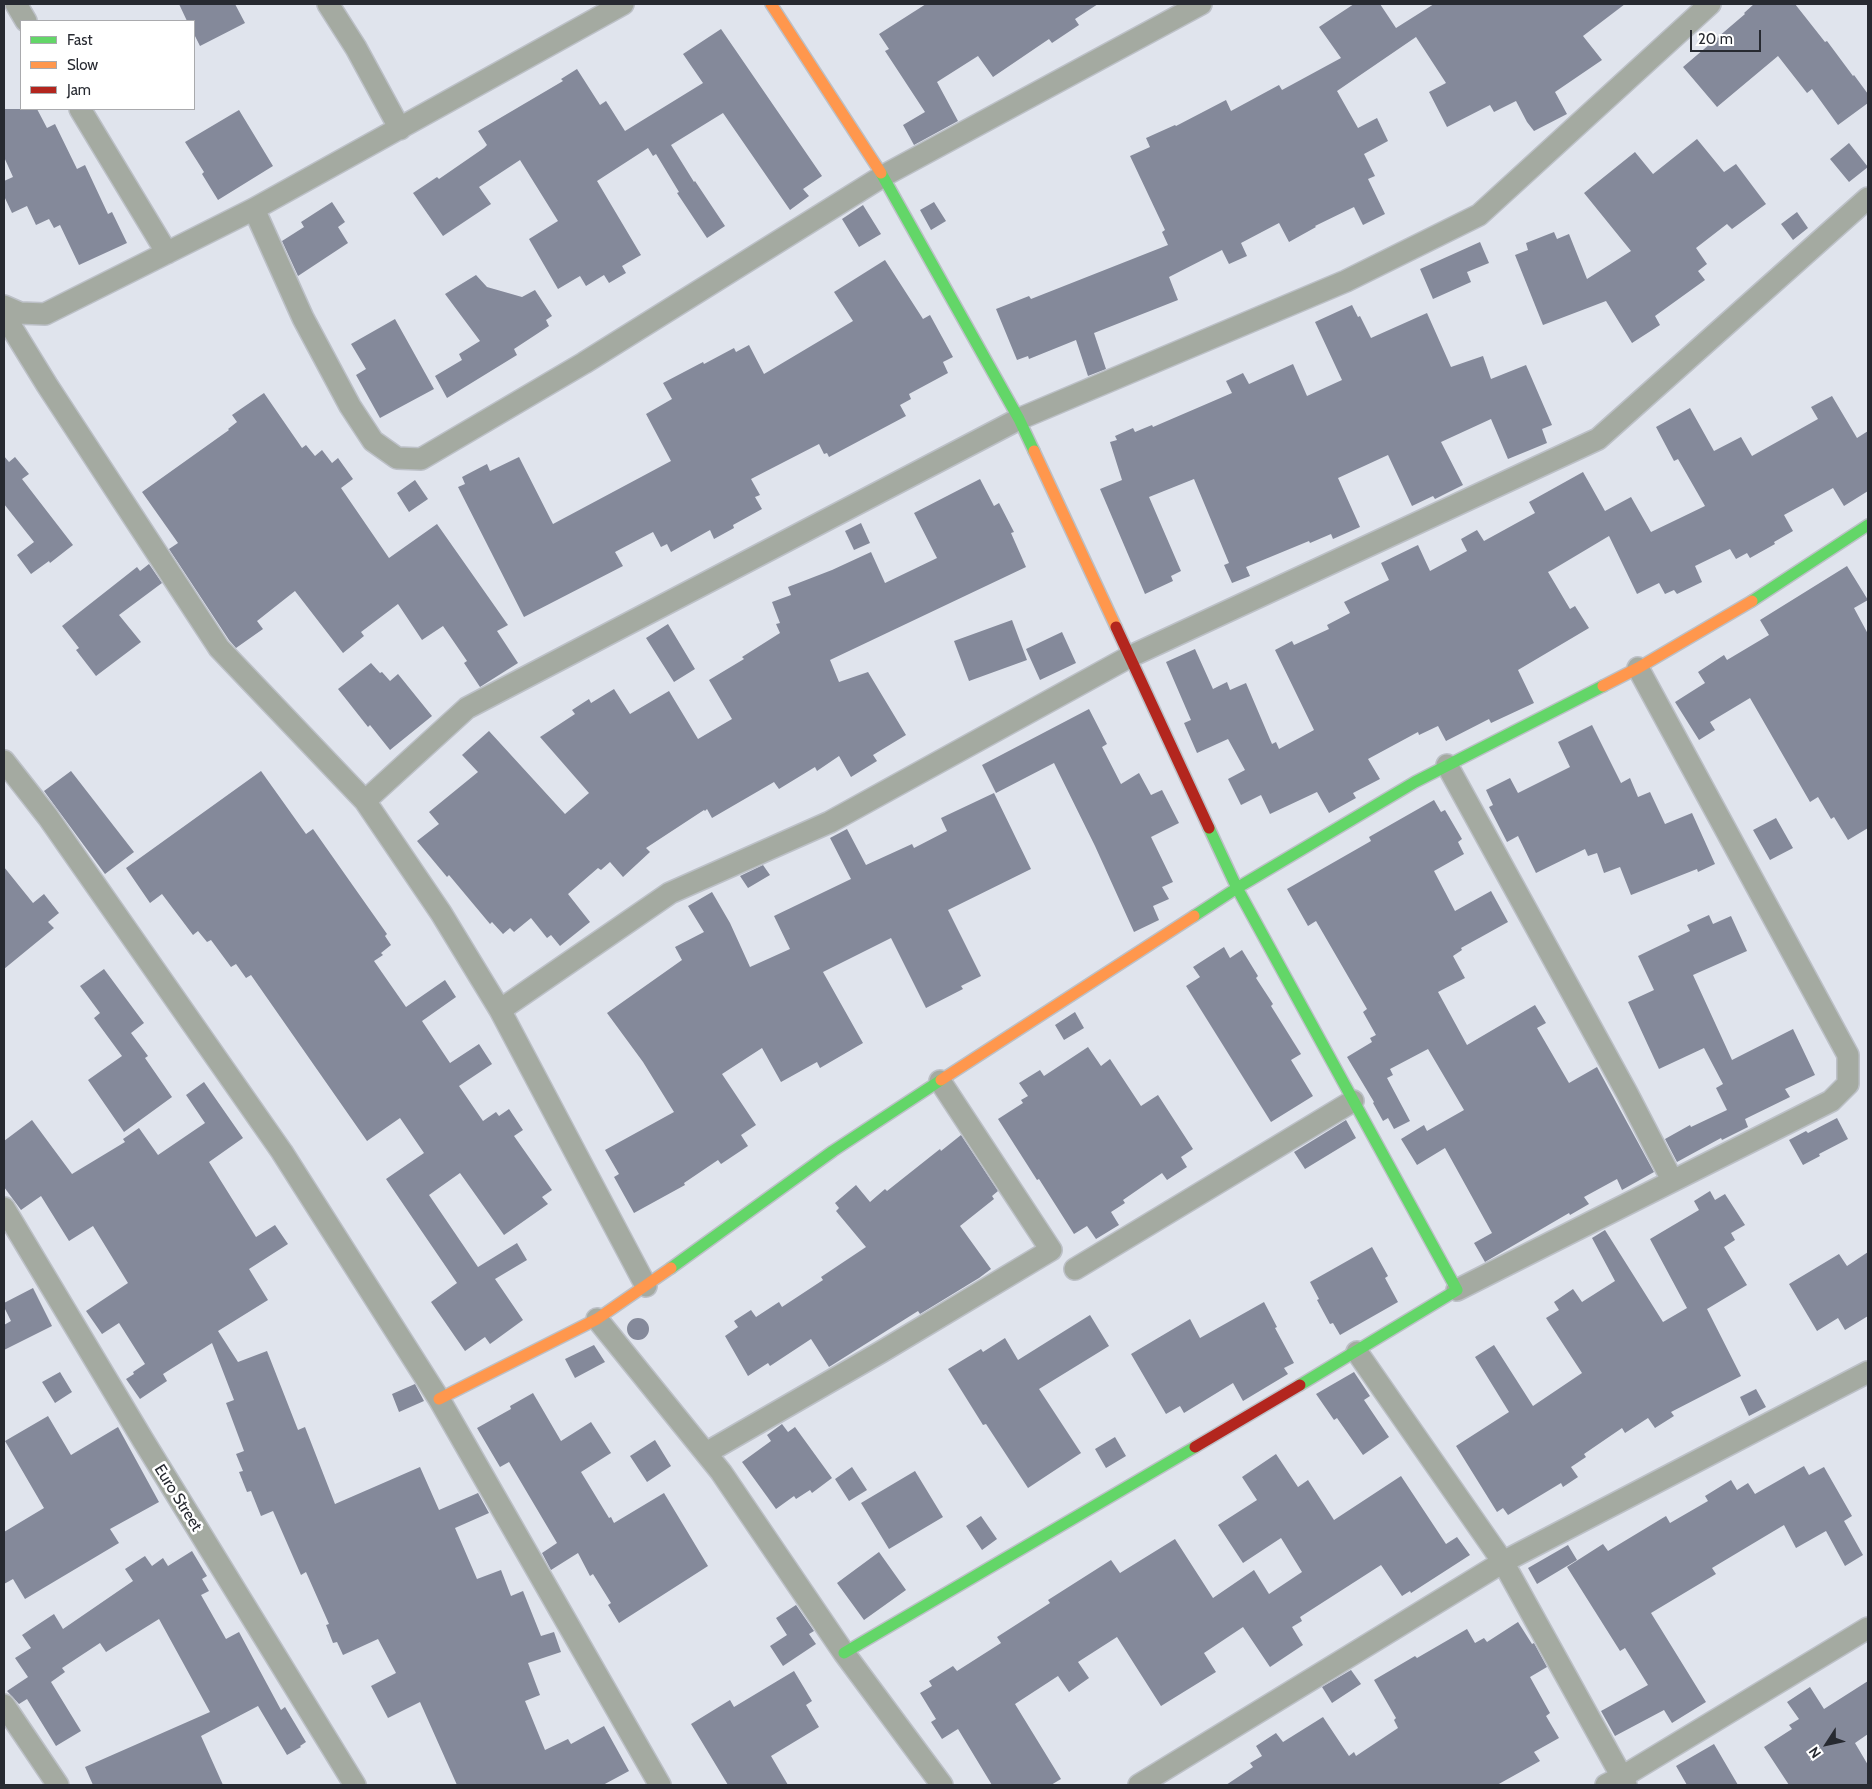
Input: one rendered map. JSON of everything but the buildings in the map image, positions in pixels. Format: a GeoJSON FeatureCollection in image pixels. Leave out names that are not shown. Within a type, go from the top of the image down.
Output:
{"type":"FeatureCollection","features":[{"type":"Feature","properties":{"kind":"street"},"geometry":{"type":"LineString","coordinates":[[16,4],[25,20]]}},
{"type":"Feature","properties":{"kind":"street"},"geometry":{"type":"LineString","coordinates":[[328,4],[356,48],[400,129]]}},
{"type":"Feature","properties":{"kind":"street"},"geometry":{"type":"LineString","coordinates":[[771,4],[883,176],[1019,419],[1237,888],[1457,1290]]}},
{"type":"Feature","properties":{"kind":"street"},"geometry":{"type":"LineString","coordinates":[[254,209],[304,318],[359,420],[373,440],[397,458],[421,459],[584,363],[883,176],[1200,4]]}},
{"type":"Feature","properties":{"kind":"street"},"geometry":{"type":"LineString","coordinates":[[365,801],[467,708],[1019,419],[1346,281],[1479,215],[1710,4]]}},
{"type":"Feature","properties":{"kind":"street"},"geometry":{"type":"LineString","coordinates":[[4,306],[20,313],[46,314],[254,209],[620,5]]}},
{"type":"Feature","properties":{"kind":"street"},"geometry":{"type":"LineString","coordinates":[[81,110],[167,253]]}},
{"type":"Feature","properties":{"kind":"street"},"geometry":{"type":"LineString","coordinates":[[500,1010],[670,893],[830,822],[1129,657],[1598,439],[1868,198]]}},
{"type":"Feature","properties":{"kind":"street"},"geometry":{"type":"LineString","coordinates":[[4,315],[47,385],[219,648],[365,801],[441,913],[500,1010],[646,1286]]}},
{"type":"Feature","properties":{"kind":"street"},"geometry":{"type":"LineString","coordinates":[[439,1399],[597,1319],[646,1286],[833,1151],[1237,888],[1414,782],[1638,668],[1867,531]]}},
{"type":"Feature","properties":{"kind":"street"},"geometry":{"type":"LineString","coordinates":[[844,1653],[1357,1352],[1457,1290],[1831,1101],[1848,1084],[1848,1055],[1638,668]]}},
{"type":"Feature","properties":{"kind":"street"},"geometry":{"type":"LineString","coordinates":[[4,761],[48,817],[282,1152],[439,1399],[660,1785]]}},
{"type":"Feature","properties":{"kind":"street"},"geometry":{"type":"LineString","coordinates":[[1447,765],[1627,1093],[1672,1180]]}},
{"type":"Feature","properties":{"kind":"street"},"geometry":{"type":"LineString","coordinates":[[706,1453],[890,1347],[1051,1250],[940,1081]]}},
{"type":"Feature","properties":{"kind":"street"},"geometry":{"type":"LineString","coordinates":[[1075,1269],[1353,1101]]}},
{"type":"Feature","properties":{"kind":"street","name":"Euro Street"},"geometry":{"type":"LineString","coordinates":[[4,1208],[143,1440],[355,1785]]}},
{"type":"Feature","properties":{"kind":"street"},"geometry":{"type":"LineString","coordinates":[[597,1319],[722,1472],[844,1653],[942,1785]]}},
{"type":"Feature","properties":{"kind":"street"},"geometry":{"type":"LineString","coordinates":[[1357,1352],[1503,1562],[1618,1782],[1868,1628]]}},
{"type":"Feature","properties":{"kind":"street"},"geometry":{"type":"LineString","coordinates":[[1139,1785],[1503,1562],[1868,1372]]}},
{"type":"Feature","properties":{"kind":"street"},"geometry":{"type":"LineString","coordinates":[[4,1705],[58,1785]]}},
{"type":"Feature","properties":{"kind":"traffic: fast"},"geometry":{"type":"LineString","coordinates":[[881,173],[1019,419],[1034,451]]}},
{"type":"Feature","properties":{"kind":"traffic: fast"},"geometry":{"type":"LineString","coordinates":[[1752,601],[1868,525]]}},
{"type":"Feature","properties":{"kind":"traffic: fast"},"geometry":{"type":"LineString","coordinates":[[1209,828],[1237,888],[1415,782],[1603,686]]}},
{"type":"Feature","properties":{"kind":"traffic: fast"},"geometry":{"type":"LineString","coordinates":[[1194,916],[1237,888],[1457,1290],[1300,1385]]}},
{"type":"Feature","properties":{"kind":"traffic: fast"},"geometry":{"type":"LineString","coordinates":[[671,1268],[833,1151],[941,1080]]}},
{"type":"Feature","properties":{"kind":"traffic: fast"},"geometry":{"type":"LineString","coordinates":[[844,1653],[1195,1447]]}},
{"type":"Feature","properties":{"kind":"traffic: slow"},"geometry":{"type":"LineString","coordinates":[[771,4],[881,173]]}},
{"type":"Feature","properties":{"kind":"traffic: slow"},"geometry":{"type":"LineString","coordinates":[[1034,451],[1116,627]]}},
{"type":"Feature","properties":{"kind":"traffic: slow"},"geometry":{"type":"LineString","coordinates":[[1603,686],[1638,668],[1752,601]]}},
{"type":"Feature","properties":{"kind":"traffic: slow"},"geometry":{"type":"LineString","coordinates":[[941,1080],[1194,916]]}},
{"type":"Feature","properties":{"kind":"traffic: slow"},"geometry":{"type":"LineString","coordinates":[[439,1399],[597,1319],[671,1268]]}},
{"type":"Feature","properties":{"kind":"traffic: jam"},"geometry":{"type":"LineString","coordinates":[[1116,627],[1209,828]]}},
{"type":"Feature","properties":{"kind":"traffic: jam"},"geometry":{"type":"LineString","coordinates":[[1195,1447],[1300,1385]]}}]}
